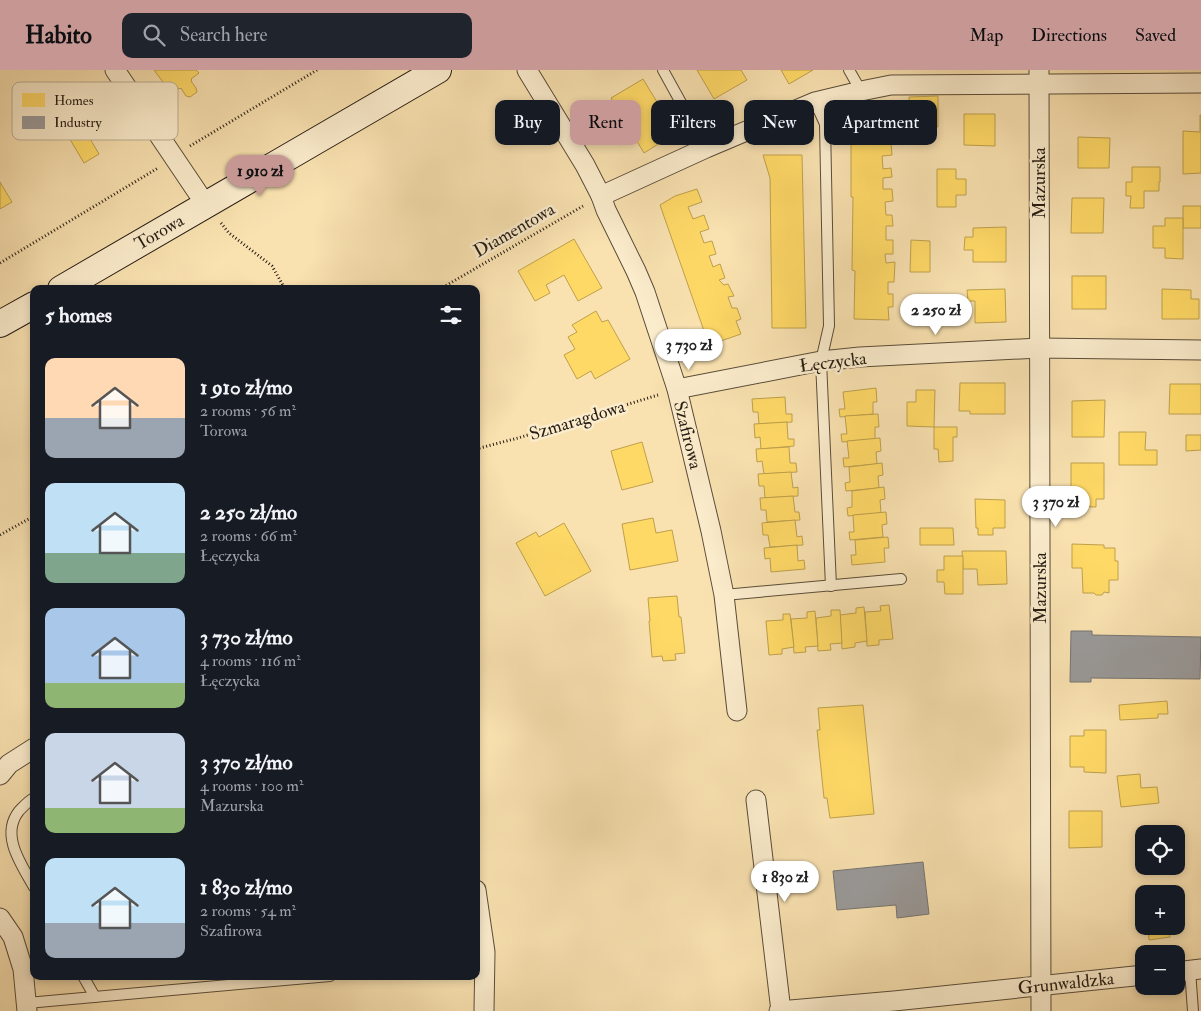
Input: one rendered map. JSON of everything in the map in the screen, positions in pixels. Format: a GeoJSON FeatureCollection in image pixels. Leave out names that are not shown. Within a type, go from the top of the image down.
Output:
{"type":"FeatureCollection","features":[{"type":"Feature","properties":{"kind":"street"},"geometry":{"type":"LineString","coordinates":[[115,70],[123,82]]}},
{"type":"Feature","properties":{"kind":"street","name":"Torowa"},"geometry":{"type":"LineString","coordinates":[[68,285],[438,70]]}},
{"type":"Feature","properties":{"kind":"street","name":"Szafirowa"},"geometry":{"type":"LineString","coordinates":[[527,70],[601,196],[645,292],[677,389],[711,531],[724,595],[737,711]]}},
{"type":"Feature","properties":{"kind":"street"},"geometry":{"type":"LineString","coordinates":[[601,196],[706,148],[815,102],[891,85],[1039,77],[1201,83]]}},
{"type":"Feature","properties":{"kind":"street","name":"Mazurska"},"geometry":{"type":"LineString","coordinates":[[1039,77],[1041,1011]]}},
{"type":"Feature","properties":{"kind":"street"},"geometry":{"type":"LineString","coordinates":[[162,140],[206,205]]}},
{"type":"Feature","properties":{"kind":"street"},"geometry":{"type":"LineString","coordinates":[[0,324],[30,306]]}},
{"type":"Feature","properties":{"kind":"street","name":"Łęczycka"},"geometry":{"type":"LineString","coordinates":[[677,389],[821,361],[870,357],[1039,348],[1201,350]]}},
{"type":"Feature","properties":{"kind":"street"},"geometry":{"type":"LineString","coordinates":[[0,774],[9,764],[30,751]]}},
{"type":"Feature","properties":{"kind":"street"},"geometry":{"type":"LineString","coordinates":[[756,800],[780,1011]]}},
{"type":"Feature","properties":{"kind":"street"},"geometry":{"type":"LineString","coordinates":[[0,918],[13,937],[23,969],[27,1007]]}},
{"type":"Feature","properties":{"kind":"street"},"geometry":{"type":"LineString","coordinates":[[480,918],[485,952],[484,1011]]}},
{"type":"Feature","properties":{"kind":"street","name":"Grunwaldzka"},"geometry":{"type":"LineString","coordinates":[[780,1011],[1135,976]]}},
{"type":"Feature","properties":{"kind":"lane"},"geometry":{"type":"LineString","coordinates":[[663,70],[706,148]]}},
{"type":"Feature","properties":{"kind":"lane"},"geometry":{"type":"LineString","coordinates":[[849,70],[861,91]]}},
{"type":"Feature","properties":{"kind":"lane"},"geometry":{"type":"LineString","coordinates":[[815,102],[825,124],[829,326],[821,361],[832,586]]}},
{"type":"Feature","properties":{"kind":"lane"},"geometry":{"type":"LineString","coordinates":[[724,595],[901,579]]}},
{"type":"Feature","properties":{"kind":"lane"},"geometry":{"type":"LineString","coordinates":[[30,800],[15,816],[10,826],[13,850],[30,880]]}},
{"type":"Feature","properties":{"kind":"lane"},"geometry":{"type":"LineString","coordinates":[[1189,970],[1193,1011]]}},
{"type":"Feature","properties":{"kind":"lane"},"geometry":{"type":"LineString","coordinates":[[85,980],[95,997]]}},
{"type":"Feature","properties":{"kind":"lane"},"geometry":{"type":"LineString","coordinates":[[27,1007],[95,997],[254,980]]}},
{"type":"Feature","properties":{"kind":"path","name":"Diamentowa"},"geometry":{"type":"LineString","coordinates":[[447,285],[601,196]]}},
{"type":"Feature","properties":{"kind":"path"},"geometry":{"type":"LineString","coordinates":[[206,205],[229,233],[272,266],[283,285]]}},
{"type":"Feature","properties":{"kind":"path","name":"Szmaragdowa"},"geometry":{"type":"LineString","coordinates":[[480,448],[677,389]]}},
{"type":"Feature","properties":{"kind":"path"},"geometry":{"type":"LineString","coordinates":[[0,535],[30,518]]}},
{"type":"Feature","properties":{"kind":"building: Homes"},"geometry":{"type":"Polygon","coordinates":[[[154,70],[196,70],[199,73],[191,79],[197,92],[190,97],[186,96],[181,88],[178,89],[178,82],[163,82],[154,70]]]}},
{"type":"Feature","properties":{"kind":"building: Homes"},"geometry":{"type":"Polygon","coordinates":[[[697,70],[741,70],[747,80],[714,99],[697,70]]]}},
{"type":"Feature","properties":{"kind":"building: Homes"},"geometry":{"type":"Polygon","coordinates":[[[781,70],[813,70],[789,84],[781,70]]]}},
{"type":"Feature","properties":{"kind":"building: Homes"},"geometry":{"type":"Polygon","coordinates":[[[643,79],[656,100],[651,100],[651,145],[657,145],[644,153],[639,145],[641,145],[641,100],[612,100],[611,98],[643,79]]]}},
{"type":"Feature","properties":{"kind":"building: Homes"},"geometry":{"type":"Polygon","coordinates":[[[938,96],[938,127],[937,100],[909,100],[909,97],[938,96]]]}},
{"type":"Feature","properties":{"kind":"building: Homes"},"geometry":{"type":"Polygon","coordinates":[[[964,114],[995,114],[995,146],[964,145],[964,114]]]}},
{"type":"Feature","properties":{"kind":"building: Homes"},"geometry":{"type":"Polygon","coordinates":[[[1200,115],[1201,173],[1183,174],[1183,131],[1200,132],[1200,115]]]}},
{"type":"Feature","properties":{"kind":"building: Homes"},"geometry":{"type":"Polygon","coordinates":[[[1078,137],[1110,138],[1109,168],[1078,168],[1078,137]]]}},
{"type":"Feature","properties":{"kind":"building: Homes"},"geometry":{"type":"Polygon","coordinates":[[[70,140],[91,140],[99,154],[84,163],[70,140]]]}},
{"type":"Feature","properties":{"kind":"building: Homes"},"geometry":{"type":"Polygon","coordinates":[[[851,145],[891,145],[892,155],[882,156],[883,169],[891,168],[892,177],[883,178],[883,189],[892,189],[893,201],[885,202],[886,215],[892,215],[893,226],[886,226],[886,240],[893,240],[893,254],[885,254],[886,263],[895,262],[894,282],[888,282],[888,294],[893,294],[893,307],[888,307],[889,320],[854,319],[855,271],[852,270],[853,197],[851,197],[851,145]]]}},
{"type":"Feature","properties":{"kind":"building: Homes"},"geometry":{"type":"Polygon","coordinates":[[[763,155],[802,155],[806,328],[772,328],[770,178],[763,155]]]}},
{"type":"Feature","properties":{"kind":"building: Homes"},"geometry":{"type":"Polygon","coordinates":[[[1132,167],[1160,167],[1159,191],[1144,191],[1144,208],[1130,208],[1131,196],[1126,196],[1126,182],[1132,182],[1132,167]]]}},
{"type":"Feature","properties":{"kind":"building: Homes"},"geometry":{"type":"Polygon","coordinates":[[[937,169],[956,169],[956,179],[966,179],[966,195],[956,195],[956,207],[937,207],[937,169]]]}},
{"type":"Feature","properties":{"kind":"building: Homes"},"geometry":{"type":"Polygon","coordinates":[[[0,182],[12,202],[0,209],[0,182]]]}},
{"type":"Feature","properties":{"kind":"building: Homes"},"geometry":{"type":"Polygon","coordinates":[[[697,189],[702,202],[688,207],[693,219],[704,215],[709,229],[700,232],[704,243],[712,241],[716,254],[709,256],[713,267],[720,264],[725,278],[719,280],[724,285],[728,284],[734,296],[728,297],[732,308],[737,308],[741,319],[736,321],[741,334],[709,345],[660,205],[675,196],[697,189]]]}},
{"type":"Feature","properties":{"kind":"building: Homes"},"geometry":{"type":"Polygon","coordinates":[[[1072,198],[1104,198],[1103,233],[1071,233],[1072,198]]]}},
{"type":"Feature","properties":{"kind":"building: Homes"},"geometry":{"type":"Polygon","coordinates":[[[1183,206],[1201,206],[1201,228],[1183,228],[1183,206]]]}},
{"type":"Feature","properties":{"kind":"building: Homes"},"geometry":{"type":"Polygon","coordinates":[[[1165,218],[1183,218],[1183,259],[1165,258],[1165,248],[1153,248],[1153,226],[1165,226],[1165,218]]]}},
{"type":"Feature","properties":{"kind":"building: Homes"},"geometry":{"type":"Polygon","coordinates":[[[1006,227],[1006,262],[973,262],[973,250],[964,250],[965,237],[973,237],[973,228],[1006,227]]]}},
{"type":"Feature","properties":{"kind":"building: Homes"},"geometry":{"type":"Polygon","coordinates":[[[574,239],[602,288],[578,301],[564,275],[546,285],[550,293],[535,301],[518,271],[574,239]]]}},
{"type":"Feature","properties":{"kind":"building: Homes"},"geometry":{"type":"Polygon","coordinates":[[[911,240],[930,241],[930,272],[910,272],[911,240]]]}},
{"type":"Feature","properties":{"kind":"building: Homes"},"geometry":{"type":"Polygon","coordinates":[[[1072,276],[1106,276],[1106,309],[1072,309],[1072,276]]]}},
{"type":"Feature","properties":{"kind":"building: Homes"},"geometry":{"type":"Polygon","coordinates":[[[1005,289],[1006,322],[975,323],[975,301],[968,301],[967,290],[1005,289]]]}},
{"type":"Feature","properties":{"kind":"building: Homes"},"geometry":{"type":"Polygon","coordinates":[[[1162,289],[1191,290],[1191,299],[1199,299],[1199,319],[1162,319],[1162,289]]]}},
{"type":"Feature","properties":{"kind":"building: Homes"},"geometry":{"type":"Polygon","coordinates":[[[596,311],[602,322],[608,320],[630,359],[595,379],[591,371],[577,379],[564,355],[575,349],[568,337],[577,332],[572,325],[596,311]]]}},
{"type":"Feature","properties":{"kind":"building: Homes"},"geometry":{"type":"Polygon","coordinates":[[[960,383],[1005,383],[1005,414],[970,414],[970,411],[959,411],[960,383]]]}},
{"type":"Feature","properties":{"kind":"building: Homes"},"geometry":{"type":"Polygon","coordinates":[[[1170,384],[1201,384],[1201,414],[1169,414],[1170,384]]]}},
{"type":"Feature","properties":{"kind":"building: Homes"},"geometry":{"type":"Polygon","coordinates":[[[876,388],[877,402],[873,402],[873,414],[840,417],[839,409],[845,409],[843,392],[876,388]]]}},
{"type":"Feature","properties":{"kind":"building: Homes"},"geometry":{"type":"Polygon","coordinates":[[[916,390],[935,390],[934,427],[907,426],[907,402],[916,402],[916,390]]]}},
{"type":"Feature","properties":{"kind":"building: Homes"},"geometry":{"type":"Polygon","coordinates":[[[785,397],[786,414],[792,414],[792,422],[759,424],[758,412],[753,412],[752,399],[785,397]]]}},
{"type":"Feature","properties":{"kind":"building: Homes"},"geometry":{"type":"Polygon","coordinates":[[[1105,400],[1104,437],[1072,437],[1072,401],[1105,400]]]}},
{"type":"Feature","properties":{"kind":"building: Homes"},"geometry":{"type":"Polygon","coordinates":[[[878,414],[879,427],[875,427],[875,439],[842,442],[841,434],[847,434],[845,416],[878,414]]]}},
{"type":"Feature","properties":{"kind":"building: Homes"},"geometry":{"type":"Polygon","coordinates":[[[787,422],[788,439],[794,439],[794,446],[761,449],[760,437],[755,438],[754,424],[787,422]]]}},
{"type":"Feature","properties":{"kind":"building: Homes"},"geometry":{"type":"Polygon","coordinates":[[[934,427],[957,427],[957,437],[953,437],[953,461],[939,462],[938,449],[934,449],[934,427]]]}},
{"type":"Feature","properties":{"kind":"building: Homes"},"geometry":{"type":"Polygon","coordinates":[[[1119,432],[1146,432],[1145,450],[1157,450],[1157,465],[1119,465],[1119,432]]]}},
{"type":"Feature","properties":{"kind":"building: Homes"},"geometry":{"type":"Polygon","coordinates":[[[1186,435],[1201,435],[1201,450],[1186,451],[1186,435]]]}},
{"type":"Feature","properties":{"kind":"building: Homes"},"geometry":{"type":"Polygon","coordinates":[[[880,438],[881,451],[876,452],[877,464],[844,467],[843,458],[849,458],[847,441],[880,438]]]}},
{"type":"Feature","properties":{"kind":"building: Homes"},"geometry":{"type":"Polygon","coordinates":[[[642,442],[653,482],[622,490],[611,451],[642,442]]]}},
{"type":"Feature","properties":{"kind":"building: Homes"},"geometry":{"type":"Polygon","coordinates":[[[789,447],[790,463],[796,463],[797,472],[764,474],[762,461],[757,462],[756,449],[789,447]]]}},
{"type":"Feature","properties":{"kind":"building: Homes"},"geometry":{"type":"Polygon","coordinates":[[[882,463],[883,475],[878,476],[879,488],[846,491],[845,483],[850,482],[849,467],[882,463]]]}},
{"type":"Feature","properties":{"kind":"building: Homes"},"geometry":{"type":"Polygon","coordinates":[[[1071,463],[1104,463],[1104,499],[1096,499],[1096,507],[1071,506],[1071,463]]]}},
{"type":"Feature","properties":{"kind":"building: Homes"},"geometry":{"type":"Polygon","coordinates":[[[791,472],[793,488],[798,487],[798,496],[765,498],[764,486],[759,486],[758,474],[791,472]]]}},
{"type":"Feature","properties":{"kind":"building: Homes"},"geometry":{"type":"Polygon","coordinates":[[[884,487],[885,499],[880,500],[881,513],[848,516],[847,508],[852,507],[852,491],[884,487]]]}},
{"type":"Feature","properties":{"kind":"building: Homes"},"geometry":{"type":"Polygon","coordinates":[[[793,496],[795,512],[799,512],[800,520],[767,522],[766,510],[761,510],[760,498],[793,496]]]}},
{"type":"Feature","properties":{"kind":"building: Homes"},"geometry":{"type":"Polygon","coordinates":[[[975,499],[1005,500],[1005,528],[993,528],[993,535],[978,535],[975,499]]]}},
{"type":"Feature","properties":{"kind":"building: Homes"},"geometry":{"type":"Polygon","coordinates":[[[886,512],[887,524],[882,525],[883,537],[850,540],[849,532],[854,532],[853,515],[886,512]]]}},
{"type":"Feature","properties":{"kind":"building: Homes"},"geometry":{"type":"Polygon","coordinates":[[[653,518],[656,533],[672,530],[678,561],[630,570],[622,524],[653,518]]]}},
{"type":"Feature","properties":{"kind":"building: Homes"},"geometry":{"type":"Polygon","coordinates":[[[795,520],[797,537],[802,536],[803,545],[770,547],[768,535],[763,535],[762,523],[795,520]]]}},
{"type":"Feature","properties":{"kind":"building: Homes"},"geometry":{"type":"Polygon","coordinates":[[[564,523],[591,571],[545,596],[516,543],[536,532],[539,537],[564,523]]]}},
{"type":"Feature","properties":{"kind":"building: Homes"},"geometry":{"type":"Polygon","coordinates":[[[920,528],[953,528],[954,545],[920,545],[920,528]]]}},
{"type":"Feature","properties":{"kind":"building: Homes"},"geometry":{"type":"Polygon","coordinates":[[[888,537],[889,548],[884,548],[885,562],[852,565],[851,555],[856,555],[855,540],[888,537]]]}},
{"type":"Feature","properties":{"kind":"building: Homes"},"geometry":{"type":"Polygon","coordinates":[[[1072,544],[1104,545],[1104,548],[1115,548],[1115,561],[1118,561],[1118,580],[1109,580],[1109,593],[1104,592],[1102,595],[1096,595],[1094,593],[1083,593],[1082,568],[1072,568],[1072,544]]]}},
{"type":"Feature","properties":{"kind":"building: Homes"},"geometry":{"type":"Polygon","coordinates":[[[797,545],[798,561],[804,560],[805,569],[771,572],[770,558],[765,559],[764,548],[797,545]]]}},
{"type":"Feature","properties":{"kind":"building: Homes"},"geometry":{"type":"Polygon","coordinates":[[[962,551],[1006,551],[1007,584],[978,585],[977,569],[963,569],[962,551]]]}},
{"type":"Feature","properties":{"kind":"building: Homes"},"geometry":{"type":"Polygon","coordinates":[[[944,556],[963,556],[963,594],[945,594],[944,582],[937,582],[937,570],[944,570],[944,556]]]}},
{"type":"Feature","properties":{"kind":"building: Homes"},"geometry":{"type":"Polygon","coordinates":[[[677,596],[685,653],[675,654],[676,660],[663,661],[662,656],[652,657],[648,598],[677,596]]]}},
{"type":"Feature","properties":{"kind":"building: Homes"},"geometry":{"type":"Polygon","coordinates":[[[889,605],[893,639],[879,640],[879,645],[867,646],[865,612],[881,611],[880,606],[889,605]]]}},
{"type":"Feature","properties":{"kind":"building: Homes"},"geometry":{"type":"Polygon","coordinates":[[[864,607],[867,641],[855,643],[855,647],[842,649],[840,615],[856,613],[856,608],[864,607]]]}},
{"type":"Feature","properties":{"kind":"building: Homes"},"geometry":{"type":"Polygon","coordinates":[[[831,610],[840,610],[842,643],[830,644],[831,650],[818,651],[816,618],[831,616],[831,610]]]}},
{"type":"Feature","properties":{"kind":"building: Homes"},"geometry":{"type":"Polygon","coordinates":[[[815,611],[818,646],[805,647],[806,652],[794,653],[791,619],[807,618],[807,612],[815,611]]]}},
{"type":"Feature","properties":{"kind":"building: Homes"},"geometry":{"type":"Polygon","coordinates":[[[783,614],[790,614],[794,647],[782,649],[782,654],[769,655],[766,621],[783,620],[783,614]]]}},
{"type":"Feature","properties":{"kind":"building: Homes"},"geometry":{"type":"Polygon","coordinates":[[[1167,701],[1168,714],[1158,714],[1158,718],[1120,720],[1119,705],[1167,701]]]}},
{"type":"Feature","properties":{"kind":"building: Homes"},"geometry":{"type":"Polygon","coordinates":[[[863,705],[874,814],[830,818],[827,798],[824,798],[817,730],[820,730],[818,708],[863,705]]]}},
{"type":"Feature","properties":{"kind":"building: Homes"},"geometry":{"type":"Polygon","coordinates":[[[1084,730],[1106,730],[1106,773],[1084,772],[1084,767],[1070,767],[1070,736],[1084,736],[1084,730]]]}},
{"type":"Feature","properties":{"kind":"building: Homes"},"geometry":{"type":"Polygon","coordinates":[[[1140,774],[1141,788],[1157,787],[1159,803],[1121,807],[1117,776],[1140,774]]]}},
{"type":"Feature","properties":{"kind":"building: Homes"},"geometry":{"type":"Polygon","coordinates":[[[1069,811],[1102,811],[1102,847],[1069,848],[1069,811]]]}},
{"type":"Feature","properties":{"kind":"building: Homes"},"geometry":{"type":"Polygon","coordinates":[[[1149,935],[1170,935],[1170,937],[1149,940],[1149,935]]]}},
{"type":"Feature","properties":{"kind":"building: Industry"},"geometry":{"type":"Polygon","coordinates":[[[1071,631],[1092,631],[1092,635],[1201,637],[1200,679],[1091,678],[1091,682],[1070,682],[1071,631]]]}},
{"type":"Feature","properties":{"kind":"building: Industry"},"geometry":{"type":"Polygon","coordinates":[[[923,862],[929,914],[897,918],[896,905],[837,910],[833,871],[923,862]]]}}]}
